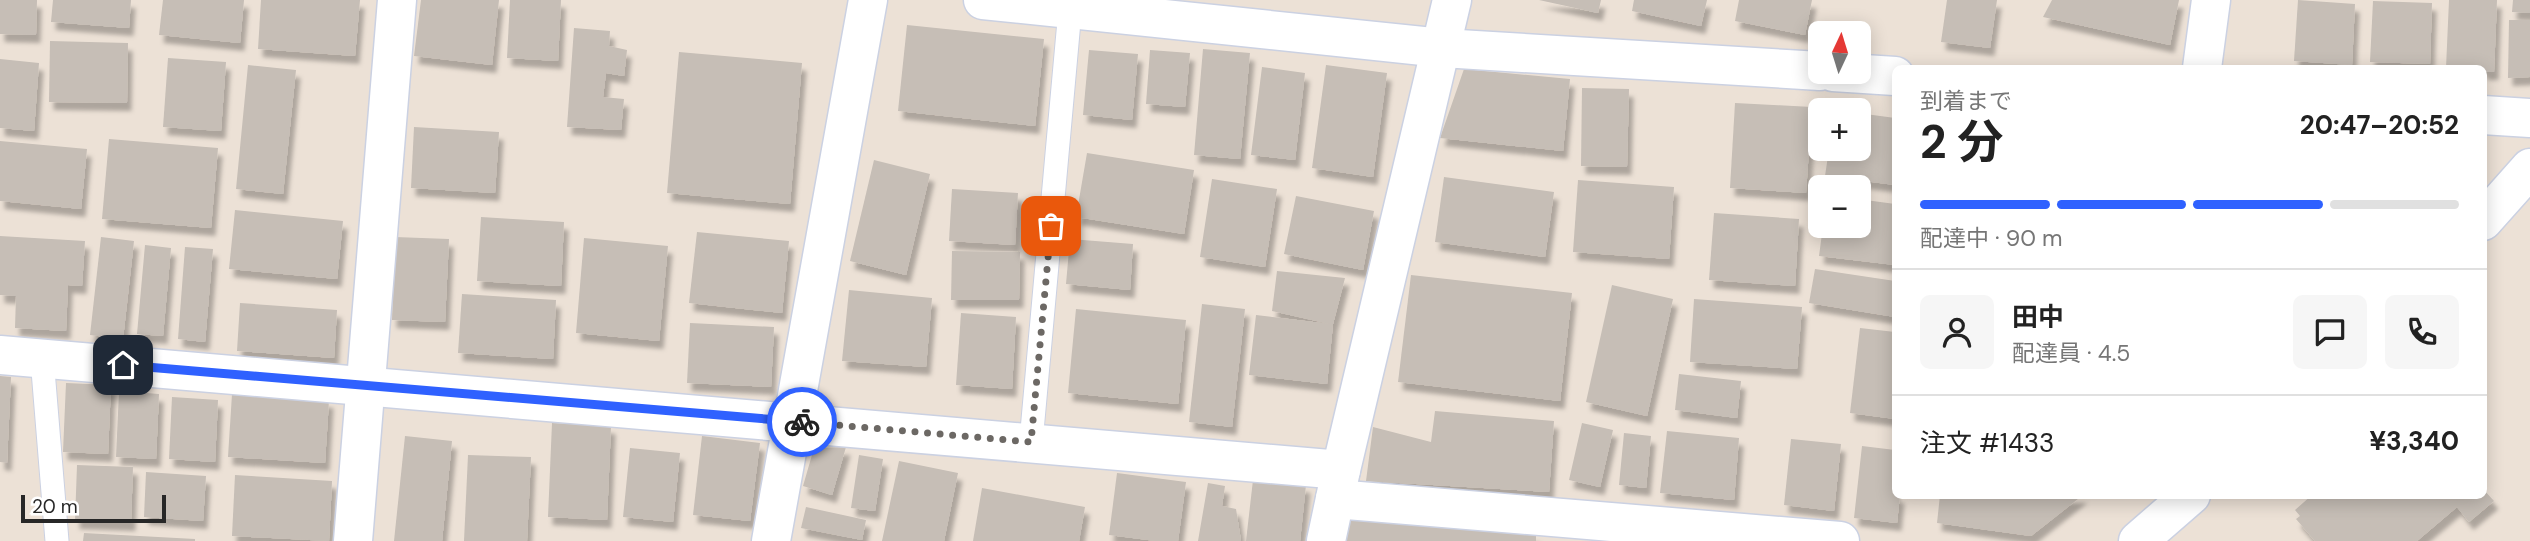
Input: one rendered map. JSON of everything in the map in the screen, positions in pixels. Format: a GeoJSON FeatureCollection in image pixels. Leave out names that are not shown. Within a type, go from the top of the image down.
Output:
{"type":"FeatureCollection","features":[{"type":"Feature","properties":{"kind":"street"},"geometry":{"type":"LineString","coordinates":[[353,541],[397,0]]}},
{"type":"Feature","properties":{"kind":"street"},"geometry":{"type":"LineString","coordinates":[[771,541],[867,0]]}},
{"type":"Feature","properties":{"kind":"street"},"geometry":{"type":"LineString","coordinates":[[983,0],[1442,48],[1808,70]]}},
{"type":"Feature","properties":{"kind":"street"},"geometry":{"type":"LineString","coordinates":[[1326,541],[1452,0]]}},
{"type":"Feature","properties":{"kind":"street"},"geometry":{"type":"LineString","coordinates":[[2203,65],[2211,0]]}},
{"type":"Feature","properties":{"kind":"street"},"geometry":{"type":"LineString","coordinates":[[1871,74],[1892,76]]}},
{"type":"Feature","properties":{"kind":"street"},"geometry":{"type":"LineString","coordinates":[[2487,115],[2530,118]]}},
{"type":"Feature","properties":{"kind":"street"},"geometry":{"type":"LineString","coordinates":[[2487,216],[2530,168]]}},
{"type":"Feature","properties":{"kind":"street"},"geometry":{"type":"LineString","coordinates":[[0,355],[1031,442],[1338,484],[1840,541]]}},
{"type":"Feature","properties":{"kind":"street"},"geometry":{"type":"LineString","coordinates":[[2138,541],[2186,499]]}},
{"type":"Feature","properties":{"kind":"lane"},"geometry":{"type":"LineString","coordinates":[[1031,442],[1070,10]]}},
{"type":"Feature","properties":{"kind":"lane"},"geometry":{"type":"LineString","coordinates":[[42,358],[57,541]]}},
{"type":"Feature","properties":{"kind":"building"},"geometry":{"type":"Polygon","coordinates":[[[0,0],[37,0],[36,35],[0,34],[0,0]]]}},
{"type":"Feature","properties":{"kind":"building"},"geometry":{"type":"Polygon","coordinates":[[[53,0],[131,0],[129,28],[51,22],[53,0]]]}},
{"type":"Feature","properties":{"kind":"building"},"geometry":{"type":"Polygon","coordinates":[[[163,0],[244,0],[240,43],[159,35],[163,0]]]}},
{"type":"Feature","properties":{"kind":"building"},"geometry":{"type":"Polygon","coordinates":[[[261,0],[360,0],[355,56],[258,49],[261,0]]]}},
{"type":"Feature","properties":{"kind":"building"},"geometry":{"type":"Polygon","coordinates":[[[421,0],[499,0],[492,65],[414,56],[421,0]]]}},
{"type":"Feature","properties":{"kind":"building"},"geometry":{"type":"Polygon","coordinates":[[[510,0],[561,0],[558,61],[507,58],[510,0]]]}},
{"type":"Feature","properties":{"kind":"building"},"geometry":{"type":"Polygon","coordinates":[[[1539,0],[1601,0],[1598,13],[1539,0]]]}},
{"type":"Feature","properties":{"kind":"building"},"geometry":{"type":"Polygon","coordinates":[[[1634,0],[1707,0],[1701,26],[1632,11],[1634,0]]]}},
{"type":"Feature","properties":{"kind":"building"},"geometry":{"type":"Polygon","coordinates":[[[1739,0],[1812,0],[1805,35],[1735,21],[1739,0]]]}},
{"type":"Feature","properties":{"kind":"building"},"geometry":{"type":"Polygon","coordinates":[[[1947,0],[1997,0],[1990,48],[1941,42],[1947,0]]]}},
{"type":"Feature","properties":{"kind":"building"},"geometry":{"type":"Polygon","coordinates":[[[2052,0],[2179,0],[2170,45],[2043,17],[2052,0]]]}},
{"type":"Feature","properties":{"kind":"building"},"geometry":{"type":"Polygon","coordinates":[[[2298,0],[2355,4],[2352,65],[2294,61],[2298,0]]]}},
{"type":"Feature","properties":{"kind":"building"},"geometry":{"type":"Polygon","coordinates":[[[2449,0],[2497,0],[2494,72],[2487,72],[2487,65],[2446,65],[2449,0]]]}},
{"type":"Feature","properties":{"kind":"building"},"geometry":{"type":"Polygon","coordinates":[[[2513,0],[2530,0],[2530,13],[2512,12],[2513,0]]]}},
{"type":"Feature","properties":{"kind":"building"},"geometry":{"type":"Polygon","coordinates":[[[2373,1],[2432,3],[2430,64],[2370,62],[2373,1]]]}},
{"type":"Feature","properties":{"kind":"building"},"geometry":{"type":"Polygon","coordinates":[[[2509,20],[2530,20],[2530,77],[2508,78],[2509,20]]]}},
{"type":"Feature","properties":{"kind":"building"},"geometry":{"type":"Polygon","coordinates":[[[907,25],[1044,39],[1035,126],[898,111],[907,25]]]}},
{"type":"Feature","properties":{"kind":"building"},"geometry":{"type":"Polygon","coordinates":[[[574,28],[610,31],[609,46],[627,50],[624,76],[606,73],[603,97],[624,99],[621,130],[567,127],[574,28]]]}},
{"type":"Feature","properties":{"kind":"building"},"geometry":{"type":"Polygon","coordinates":[[[50,41],[128,43],[127,103],[49,102],[50,41]]]}},
{"type":"Feature","properties":{"kind":"building"},"geometry":{"type":"Polygon","coordinates":[[[1203,49],[1250,53],[1240,159],[1194,155],[1203,49]]]}},
{"type":"Feature","properties":{"kind":"building"},"geometry":{"type":"Polygon","coordinates":[[[1089,50],[1138,54],[1132,120],[1083,115],[1089,50]]]}},
{"type":"Feature","properties":{"kind":"building"},"geometry":{"type":"Polygon","coordinates":[[[1150,50],[1190,53],[1185,107],[1146,104],[1150,50]]]}},
{"type":"Feature","properties":{"kind":"building"},"geometry":{"type":"Polygon","coordinates":[[[679,52],[802,63],[790,204],[667,193],[679,52]]]}},
{"type":"Feature","properties":{"kind":"building"},"geometry":{"type":"Polygon","coordinates":[[[168,58],[226,62],[221,131],[163,127],[168,58]]]}},
{"type":"Feature","properties":{"kind":"building"},"geometry":{"type":"Polygon","coordinates":[[[0,59],[39,63],[34,131],[0,128],[0,59]]]}},
{"type":"Feature","properties":{"kind":"building"},"geometry":{"type":"Polygon","coordinates":[[[248,65],[296,70],[283,194],[236,189],[248,65]]]}},
{"type":"Feature","properties":{"kind":"building"},"geometry":{"type":"Polygon","coordinates":[[[1326,65],[1387,73],[1373,177],[1312,168],[1326,65]]]}},
{"type":"Feature","properties":{"kind":"building"},"geometry":{"type":"Polygon","coordinates":[[[1262,67],[1305,73],[1295,160],[1251,155],[1262,67]]]}},
{"type":"Feature","properties":{"kind":"building"},"geometry":{"type":"Polygon","coordinates":[[[1464,69],[1570,79],[1563,151],[1440,138],[1464,69]]]}},
{"type":"Feature","properties":{"kind":"building"},"geometry":{"type":"Polygon","coordinates":[[[1582,88],[1629,89],[1627,167],[1581,166],[1582,88]]]}},
{"type":"Feature","properties":{"kind":"building"},"geometry":{"type":"Polygon","coordinates":[[[1735,103],[1808,107],[1806,193],[1730,188],[1735,103]]]}},
{"type":"Feature","properties":{"kind":"building"},"geometry":{"type":"Polygon","coordinates":[[[1871,115],[1892,118],[1892,185],[1871,182],[1871,175],[1825,175],[1827,161],[1871,161],[1871,115]]]}},
{"type":"Feature","properties":{"kind":"building"},"geometry":{"type":"Polygon","coordinates":[[[414,127],[499,132],[495,193],[411,188],[414,127]]]}},
{"type":"Feature","properties":{"kind":"building"},"geometry":{"type":"Polygon","coordinates":[[[109,139],[218,148],[211,228],[102,219],[109,139]]]}},
{"type":"Feature","properties":{"kind":"building"},"geometry":{"type":"Polygon","coordinates":[[[0,141],[87,149],[81,209],[0,201],[0,141]]]}},
{"type":"Feature","properties":{"kind":"building"},"geometry":{"type":"Polygon","coordinates":[[[1087,153],[1194,170],[1184,234],[1076,217],[1087,153]]]}},
{"type":"Feature","properties":{"kind":"building"},"geometry":{"type":"Polygon","coordinates":[[[874,160],[930,174],[906,275],[850,261],[874,160]]]}},
{"type":"Feature","properties":{"kind":"building"},"geometry":{"type":"Polygon","coordinates":[[[1444,177],[1554,192],[1545,257],[1435,242],[1444,177]]]}},
{"type":"Feature","properties":{"kind":"building"},"geometry":{"type":"Polygon","coordinates":[[[1212,179],[1277,189],[1265,267],[1200,257],[1212,179]]]}},
{"type":"Feature","properties":{"kind":"building"},"geometry":{"type":"Polygon","coordinates":[[[1578,180],[1674,187],[1669,259],[1573,252],[1578,180]]]}},
{"type":"Feature","properties":{"kind":"building"},"geometry":{"type":"Polygon","coordinates":[[[952,189],[1018,193],[1015,245],[949,241],[952,189]]]}},
{"type":"Feature","properties":{"kind":"building"},"geometry":{"type":"Polygon","coordinates":[[[1296,196],[1374,211],[1363,270],[1284,254],[1296,196]]]}},
{"type":"Feature","properties":{"kind":"building"},"geometry":{"type":"Polygon","coordinates":[[[1871,201],[1892,204],[1892,265],[1819,256],[1821,238],[1871,238],[1871,201]]]}},
{"type":"Feature","properties":{"kind":"building"},"geometry":{"type":"Polygon","coordinates":[[[235,210],[343,221],[337,279],[229,269],[235,210]]]}},
{"type":"Feature","properties":{"kind":"building"},"geometry":{"type":"Polygon","coordinates":[[[1714,213],[1799,219],[1795,286],[1709,280],[1714,213]]]}},
{"type":"Feature","properties":{"kind":"building"},"geometry":{"type":"Polygon","coordinates":[[[481,217],[564,222],[561,286],[477,281],[481,217]]]}},
{"type":"Feature","properties":{"kind":"building"},"geometry":{"type":"Polygon","coordinates":[[[697,232],[789,241],[782,313],[689,303],[697,232]]]}},
{"type":"Feature","properties":{"kind":"building"},"geometry":{"type":"Polygon","coordinates":[[[0,236],[85,241],[82,286],[68,285],[66,331],[15,328],[16,296],[0,295],[0,236]]]}},
{"type":"Feature","properties":{"kind":"building"},"geometry":{"type":"Polygon","coordinates":[[[101,237],[134,241],[123,339],[90,335],[101,237]]]}},
{"type":"Feature","properties":{"kind":"building"},"geometry":{"type":"Polygon","coordinates":[[[395,237],[449,239],[445,322],[392,320],[395,237]]]}},
{"type":"Feature","properties":{"kind":"building"},"geometry":{"type":"Polygon","coordinates":[[[584,238],[668,246],[659,341],[576,333],[584,238]]]}},
{"type":"Feature","properties":{"kind":"building"},"geometry":{"type":"Polygon","coordinates":[[[1070,239],[1133,244],[1130,290],[1066,284],[1070,239]]]}},
{"type":"Feature","properties":{"kind":"building"},"geometry":{"type":"Polygon","coordinates":[[[145,245],[171,248],[163,336],[137,334],[145,245]]]}},
{"type":"Feature","properties":{"kind":"building"},"geometry":{"type":"Polygon","coordinates":[[[185,247],[213,249],[205,342],[178,339],[185,247]]]}},
{"type":"Feature","properties":{"kind":"building"},"geometry":{"type":"Polygon","coordinates":[[[952,251],[1020,252],[1019,300],[951,300],[952,251]]]}},
{"type":"Feature","properties":{"kind":"building"},"geometry":{"type":"Polygon","coordinates":[[[1815,269],[1892,281],[1892,317],[1809,303],[1815,269]]]}},
{"type":"Feature","properties":{"kind":"building"},"geometry":{"type":"Polygon","coordinates":[[[1277,271],[1345,278],[1333,324],[1327,384],[1249,375],[1256,315],[1330,324],[1272,311],[1277,271]]]}},
{"type":"Feature","properties":{"kind":"building"},"geometry":{"type":"Polygon","coordinates":[[[1411,275],[1572,293],[1560,401],[1398,382],[1411,275]]]}},
{"type":"Feature","properties":{"kind":"building"},"geometry":{"type":"Polygon","coordinates":[[[1612,285],[1673,299],[1647,416],[1586,402],[1612,285]]]}},
{"type":"Feature","properties":{"kind":"building"},"geometry":{"type":"Polygon","coordinates":[[[849,290],[932,298],[926,367],[842,361],[849,290]]]}},
{"type":"Feature","properties":{"kind":"building"},"geometry":{"type":"Polygon","coordinates":[[[462,294],[556,300],[553,359],[458,353],[462,294]]]}},
{"type":"Feature","properties":{"kind":"building"},"geometry":{"type":"Polygon","coordinates":[[[1694,299],[1802,307],[1797,369],[1690,362],[1694,299]]]}},
{"type":"Feature","properties":{"kind":"building"},"geometry":{"type":"Polygon","coordinates":[[[240,303],[337,310],[334,358],[237,351],[240,303]]]}},
{"type":"Feature","properties":{"kind":"building"},"geometry":{"type":"Polygon","coordinates":[[[1202,304],[1245,309],[1232,427],[1189,422],[1202,304]]]}},
{"type":"Feature","properties":{"kind":"building"},"geometry":{"type":"Polygon","coordinates":[[[1076,309],[1186,320],[1178,404],[1068,393],[1076,309]]]}},
{"type":"Feature","properties":{"kind":"building"},"geometry":{"type":"Polygon","coordinates":[[[961,313],[1016,317],[1012,389],[956,385],[961,313]]]}},
{"type":"Feature","properties":{"kind":"building"},"geometry":{"type":"Polygon","coordinates":[[[690,323],[774,327],[771,387],[687,383],[690,323]]]}},
{"type":"Feature","properties":{"kind":"building"},"geometry":{"type":"Polygon","coordinates":[[[1860,328],[1892,332],[1892,419],[1850,413],[1860,328]]]}},
{"type":"Feature","properties":{"kind":"building"},"geometry":{"type":"Polygon","coordinates":[[[1679,374],[1741,381],[1737,418],[1675,410],[1679,374]]]}},
{"type":"Feature","properties":{"kind":"building"},"geometry":{"type":"Polygon","coordinates":[[[0,376],[11,377],[7,463],[0,462],[0,376]]]}},
{"type":"Feature","properties":{"kind":"building"},"geometry":{"type":"Polygon","coordinates":[[[66,383],[111,385],[108,454],[63,452],[66,383]]]}},
{"type":"Feature","properties":{"kind":"building"},"geometry":{"type":"Polygon","coordinates":[[[119,391],[159,394],[156,459],[116,457],[119,391]]]}},
{"type":"Feature","properties":{"kind":"building"},"geometry":{"type":"Polygon","coordinates":[[[232,394],[329,400],[325,463],[228,457],[232,394]]]}},
{"type":"Feature","properties":{"kind":"building"},"geometry":{"type":"Polygon","coordinates":[[[172,397],[218,400],[215,462],[169,459],[172,397]]]}},
{"type":"Feature","properties":{"kind":"building"},"geometry":{"type":"Polygon","coordinates":[[[1435,411],[1554,421],[1549,492],[1366,481],[1373,427],[1431,442],[1435,411]]]}},
{"type":"Feature","properties":{"kind":"building"},"geometry":{"type":"Polygon","coordinates":[[[552,423],[611,426],[607,520],[548,517],[552,423]]]}},
{"type":"Feature","properties":{"kind":"building"},"geometry":{"type":"Polygon","coordinates":[[[1582,423],[1613,430],[1600,487],[1569,480],[1582,423]]]}},
{"type":"Feature","properties":{"kind":"building"},"geometry":{"type":"Polygon","coordinates":[[[1667,431],[1739,438],[1734,500],[1660,493],[1667,431]]]}},
{"type":"Feature","properties":{"kind":"building"},"geometry":{"type":"Polygon","coordinates":[[[1624,433],[1651,436],[1646,488],[1619,485],[1624,433]]]}},
{"type":"Feature","properties":{"kind":"building"},"geometry":{"type":"Polygon","coordinates":[[[405,436],[452,441],[442,541],[394,541],[405,436]]]}},
{"type":"Feature","properties":{"kind":"building"},"geometry":{"type":"Polygon","coordinates":[[[702,436],[760,443],[750,521],[693,515],[702,436]]]}},
{"type":"Feature","properties":{"kind":"building"},"geometry":{"type":"Polygon","coordinates":[[[1791,439],[1841,444],[1834,511],[1784,505],[1791,439]]]}},
{"type":"Feature","properties":{"kind":"building"},"geometry":{"type":"Polygon","coordinates":[[[1862,446],[1892,450],[1892,499],[1900,499],[1897,523],[1854,518],[1862,446]]]}},
{"type":"Feature","properties":{"kind":"building"},"geometry":{"type":"Polygon","coordinates":[[[846,447],[832,495],[803,486],[814,448],[846,447]]]}},
{"type":"Feature","properties":{"kind":"building"},"geometry":{"type":"Polygon","coordinates":[[[630,448],[680,453],[673,522],[623,517],[630,448]]]}},
{"type":"Feature","properties":{"kind":"building"},"geometry":{"type":"Polygon","coordinates":[[[468,455],[531,457],[527,541],[464,541],[468,455]]]}},
{"type":"Feature","properties":{"kind":"building"},"geometry":{"type":"Polygon","coordinates":[[[859,455],[883,459],[875,511],[851,508],[859,455]]]}},
{"type":"Feature","properties":{"kind":"building"},"geometry":{"type":"Polygon","coordinates":[[[899,461],[958,473],[944,541],[882,541],[899,461]]]}},
{"type":"Feature","properties":{"kind":"building"},"geometry":{"type":"Polygon","coordinates":[[[77,465],[133,467],[131,523],[75,521],[77,465]]]}},
{"type":"Feature","properties":{"kind":"building"},"geometry":{"type":"Polygon","coordinates":[[[146,472],[206,476],[203,521],[144,517],[146,472]]]}},
{"type":"Feature","properties":{"kind":"building"},"geometry":{"type":"Polygon","coordinates":[[[1117,473],[1186,482],[1178,541],[1109,535],[1117,473]]]}},
{"type":"Feature","properties":{"kind":"building"},"geometry":{"type":"Polygon","coordinates":[[[235,475],[332,481],[329,541],[232,536],[235,475]]]}},
{"type":"Feature","properties":{"kind":"building"},"geometry":{"type":"Polygon","coordinates":[[[1253,480],[1306,485],[1300,541],[1246,541],[1253,480]]]}},
{"type":"Feature","properties":{"kind":"building"},"geometry":{"type":"Polygon","coordinates":[[[1208,483],[1225,486],[1222,506],[1236,509],[1241,541],[1198,541],[1208,483]]]}},
{"type":"Feature","properties":{"kind":"building"},"geometry":{"type":"Polygon","coordinates":[[[982,488],[1085,507],[1079,541],[973,541],[982,488]]]}},
{"type":"Feature","properties":{"kind":"building"},"geometry":{"type":"Polygon","coordinates":[[[2487,493],[2494,501],[2469,522],[2457,507],[2417,541],[2315,541],[2296,519],[2300,516],[2295,510],[2307,499],[2487,499],[2487,493]]]}},
{"type":"Feature","properties":{"kind":"building"},"geometry":{"type":"Polygon","coordinates":[[[1940,499],[2078,499],[2031,536],[1937,523],[1940,499]]]}},
{"type":"Feature","properties":{"kind":"building"},"geometry":{"type":"Polygon","coordinates":[[[806,507],[866,520],[862,540],[801,528],[806,507]]]}},
{"type":"Feature","properties":{"kind":"building"},"geometry":{"type":"Polygon","coordinates":[[[1343,516],[1536,535],[1536,541],[1340,541],[1343,516]]]}},
{"type":"Feature","properties":{"kind":"building"},"geometry":{"type":"Polygon","coordinates":[[[84,533],[195,539],[195,541],[83,541],[84,533]]]}},
{"type":"Feature","properties":{"kind":"way so far"},"geometry":{"type":"LineString","coordinates":[[802,422],[1031,442],[1051,226]]}},
{"type":"Feature","properties":{"kind":"route"},"geometry":{"type":"LineString","coordinates":[[123,365],[802,422]]}}]}
